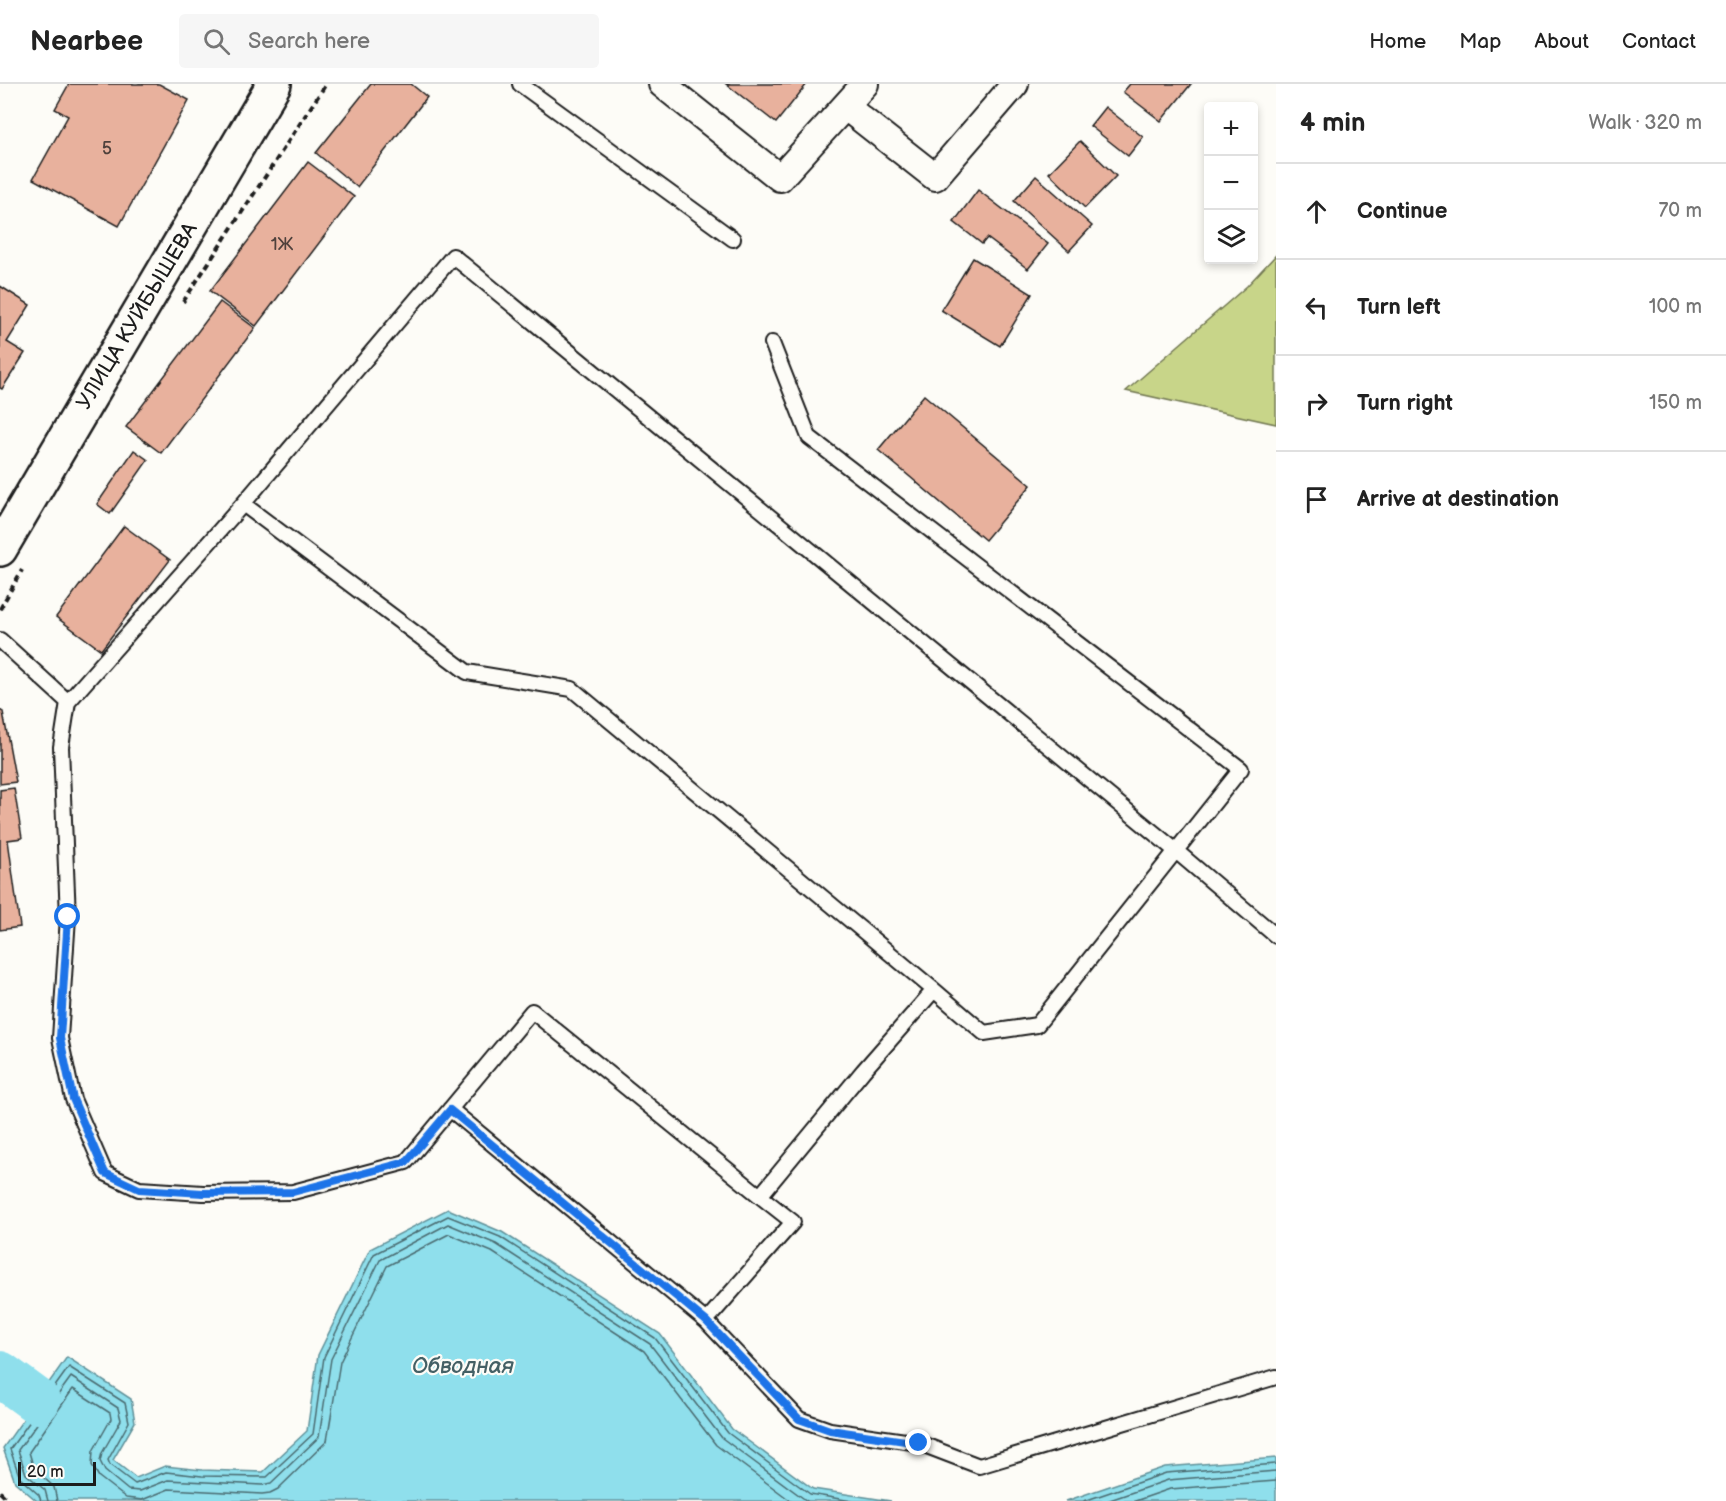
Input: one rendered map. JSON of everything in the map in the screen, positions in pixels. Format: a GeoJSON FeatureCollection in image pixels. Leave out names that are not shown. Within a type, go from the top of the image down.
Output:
{"type":"FeatureCollection","features":[{"type":"Feature","properties":{"kind":"street","name":"УЛИЦА КУЙБЫШЕВА"},"geometry":{"type":"LineString","coordinates":[[11,559],[274,84]]}},
{"type":"Feature","properties":{"kind":"street"},"geometry":{"type":"LineString","coordinates":[[662,84],[780,178],[865,84]]}},
{"type":"Feature","properties":{"kind":"street"},"geometry":{"type":"LineString","coordinates":[[846,106],[935,177],[1015,84]]}},
{"type":"Feature","properties":{"kind":"lane"},"geometry":{"type":"LineString","coordinates":[[520,84],[733,239]]}},
{"type":"Feature","properties":{"kind":"lane"},"geometry":{"type":"LineString","coordinates":[[706,1321],[793,1222],[532,1011],[406,1162],[293,1192],[203,1193],[139,1189],[105,1173],[73,1099],[60,1038],[68,917],[61,747],[68,702],[243,504],[453,256],[1176,851],[1276,936]]}},
{"type":"Feature","properties":{"kind":"lane"},"geometry":{"type":"LineString","coordinates":[[243,504],[467,672],[572,689],[984,1033],[1036,1025],[1241,769],[809,436],[772,343]]}},
{"type":"Feature","properties":{"kind":"lane"},"geometry":{"type":"LineString","coordinates":[[0,640],[68,702]]}},
{"type":"Feature","properties":{"kind":"lane"},"geometry":{"type":"LineString","coordinates":[[760,1196],[863,1071],[934,990]]}},
{"type":"Feature","properties":{"kind":"lane"},"geometry":{"type":"LineString","coordinates":[[450,1110],[706,1321],[799,1419],[830,1430],[919,1443],[979,1466],[1276,1377]]}},
{"type":"Feature","properties":{"kind":"path"},"geometry":{"type":"LineString","coordinates":[[178,308],[326,84]]}},
{"type":"Feature","properties":{"kind":"path"},"geometry":{"type":"LineString","coordinates":[[0,609],[11,559]]}},
{"type":"Feature","properties":{"kind":"path"},"geometry":{"type":"LineString","coordinates":[[0,1492],[9,1501]]}},
{"type":"Feature","properties":{"kind":"green space"},"geometry":{"type":"Polygon","coordinates":[[[1276,255],[1276,424],[1126,391],[1247,286],[1276,255]]]}},
{"type":"Feature","properties":{"kind":"water","name":"Обводная"},"geometry":{"type":"Polygon","coordinates":[[[448,1209],[502,1232],[660,1334],[732,1429],[813,1489],[891,1501],[37,1501],[15,1482],[3,1448],[67,1357],[131,1399],[135,1422],[113,1460],[136,1478],[165,1466],[263,1472],[307,1431],[318,1355],[370,1249],[448,1209]]]}},
{"type":"Feature","properties":{"kind":"water"},"geometry":{"type":"Polygon","coordinates":[[[1276,1458],[1276,1501],[1066,1501],[1165,1467],[1276,1458]]]}},
{"type":"Feature","properties":{"kind":"building"},"geometry":{"type":"Polygon","coordinates":[[[69,84],[159,84],[189,100],[119,226],[33,179],[68,116],[55,109],[69,84]]]}},
{"type":"Feature","properties":{"kind":"building"},"geometry":{"type":"Polygon","coordinates":[[[371,84],[411,84],[427,97],[357,187],[316,153],[371,84]]]}},
{"type":"Feature","properties":{"kind":"building"},"geometry":{"type":"Polygon","coordinates":[[[726,84],[807,84],[776,123],[726,84]]]}},
{"type":"Feature","properties":{"kind":"building"},"geometry":{"type":"Polygon","coordinates":[[[1130,84],[1191,84],[1161,121],[1123,92],[1130,84]]]}},
{"type":"Feature","properties":{"kind":"building"},"geometry":{"type":"Polygon","coordinates":[[[1105,107],[1143,137],[1128,156],[1090,126],[1105,107]]]}},
{"type":"Feature","properties":{"kind":"building"},"geometry":{"type":"Polygon","coordinates":[[[1080,141],[1116,176],[1085,208],[1049,173],[1080,141]]]}},
{"type":"Feature","properties":{"kind":"building"},"geometry":{"type":"Polygon","coordinates":[[[308,162],[354,197],[256,326],[210,291],[308,162]]]}},
{"type":"Feature","properties":{"kind":"building"},"geometry":{"type":"Polygon","coordinates":[[[1036,176],[1092,226],[1069,251],[1014,201],[1036,176]]]}},
{"type":"Feature","properties":{"kind":"building"},"geometry":{"type":"Polygon","coordinates":[[[978,190],[1048,244],[1028,269],[987,238],[982,244],[954,222],[978,190]]]}},
{"type":"Feature","properties":{"kind":"building"},"geometry":{"type":"Polygon","coordinates":[[[973,258],[1032,294],[1000,346],[941,310],[973,258]]]}},
{"type":"Feature","properties":{"kind":"building"},"geometry":{"type":"Polygon","coordinates":[[[0,286],[30,305],[7,342],[25,353],[2,389],[0,388],[0,286]]]}},
{"type":"Feature","properties":{"kind":"building"},"geometry":{"type":"Polygon","coordinates":[[[220,302],[255,328],[161,453],[126,427],[220,302]]]}},
{"type":"Feature","properties":{"kind":"building"},"geometry":{"type":"Polygon","coordinates":[[[924,395],[1031,485],[985,540],[878,450],[924,395]]]}},
{"type":"Feature","properties":{"kind":"building"},"geometry":{"type":"Polygon","coordinates":[[[134,450],[148,460],[110,514],[97,504],[134,450]]]}},
{"type":"Feature","properties":{"kind":"building"},"geometry":{"type":"Polygon","coordinates":[[[124,526],[170,560],[101,650],[56,617],[124,526]]]}},
{"type":"Feature","properties":{"kind":"building"},"geometry":{"type":"Polygon","coordinates":[[[0,710],[3,712],[16,782],[0,784],[0,710]]]}},
{"type":"Feature","properties":{"kind":"building"},"geometry":{"type":"Polygon","coordinates":[[[14,788],[22,838],[8,840],[20,927],[0,930],[0,790],[14,788]]]}},
{"type":"Feature","properties":{"kind":"waterway"},"geometry":{"type":"LineString","coordinates":[[0,1374],[37,1401]]}},
{"type":"Feature","properties":{"kind":"route"},"geometry":{"type":"LineString","coordinates":[[68,917],[60,1038],[73,1099],[105,1173],[139,1189],[203,1193],[293,1192],[406,1162],[450,1110],[706,1321],[799,1419],[830,1430],[919,1443]]}}]}
